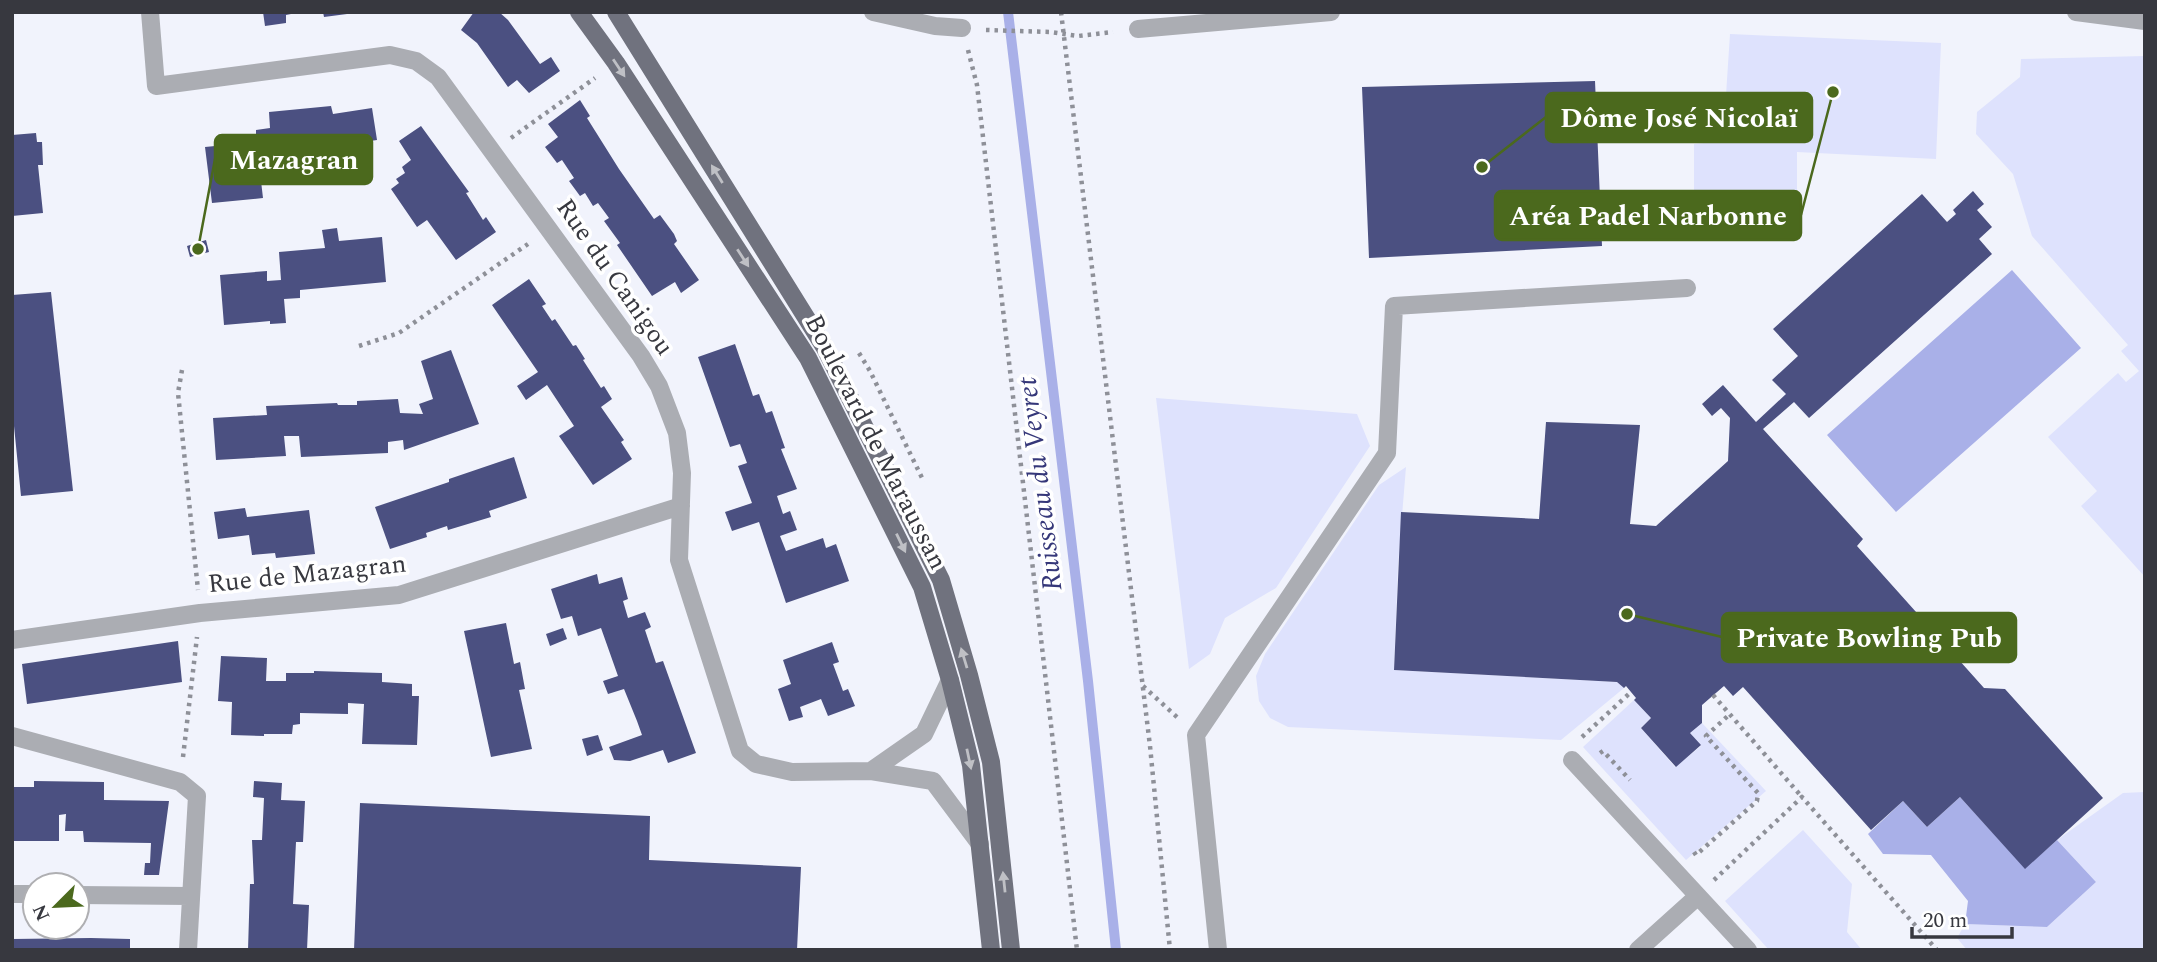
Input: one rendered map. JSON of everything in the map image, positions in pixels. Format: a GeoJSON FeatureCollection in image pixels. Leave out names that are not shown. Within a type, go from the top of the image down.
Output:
{"type":"FeatureCollection","features":[{"type":"Feature","properties":{"kind":"main road","name":"Boulevard de Maraussan"},"geometry":{"type":"LineString","coordinates":[[579,12],[616,63],[808,358],[922,587],[950,680],[971,765],[991,950]]}},
{"type":"Feature","properties":{"kind":"main road","name":"Boulevard de Maraussan"},"geometry":{"type":"LineString","coordinates":[[615,12],[825,348],[941,580],[991,762],[1011,950]]}},
{"type":"Feature","properties":{"kind":"street","name":"Rue du Canigou"},"geometry":{"type":"LineString","coordinates":[[150,12],[156,86],[390,55],[416,61],[438,77],[641,356],[659,386],[677,433],[682,473],[679,560],[740,751],[756,764],[792,772],[871,771],[933,781],[980,844]]}},
{"type":"Feature","properties":{"kind":"street"},"geometry":{"type":"LineString","coordinates":[[873,12],[935,26],[962,28]]}},
{"type":"Feature","properties":{"kind":"street"},"geometry":{"type":"LineString","coordinates":[[1138,29],[1331,12]]}},
{"type":"Feature","properties":{"kind":"street"},"geometry":{"type":"LineString","coordinates":[[2076,12],[2145,21]]}},
{"type":"Feature","properties":{"kind":"street"},"geometry":{"type":"LineString","coordinates":[[1218,950],[1196,735],[1387,453],[1394,306],[1688,288]]}},
{"type":"Feature","properties":{"kind":"street","name":"Rue de Mazagran"},"geometry":{"type":"LineString","coordinates":[[12,640],[200,613],[399,595],[681,506]]}},
{"type":"Feature","properties":{"kind":"street"},"geometry":{"type":"LineString","coordinates":[[871,771],[924,734],[950,680]]}},
{"type":"Feature","properties":{"kind":"street"},"geometry":{"type":"LineString","coordinates":[[12,736],[180,782],[197,796],[188,950]]}},
{"type":"Feature","properties":{"kind":"street"},"geometry":{"type":"LineString","coordinates":[[1576,765],[1748,950]]}},
{"type":"Feature","properties":{"kind":"street"},"geometry":{"type":"LineString","coordinates":[[91,895],[190,896]]}},
{"type":"Feature","properties":{"kind":"street"},"geometry":{"type":"LineString","coordinates":[[1638,950],[1698,895]]}},
{"type":"Feature","properties":{"kind":"path"},"geometry":{"type":"LineString","coordinates":[[1061,12],[1143,686],[1170,950]]}},
{"type":"Feature","properties":{"kind":"path"},"geometry":{"type":"LineString","coordinates":[[962,28],[979,99],[1077,950]]}},
{"type":"Feature","properties":{"kind":"path"},"geometry":{"type":"LineString","coordinates":[[985,29],[1078,36],[1105,34]]}},
{"type":"Feature","properties":{"kind":"path"},"geometry":{"type":"LineString","coordinates":[[494,151],[616,63]]}},
{"type":"Feature","properties":{"kind":"path"},"geometry":{"type":"LineString","coordinates":[[359,346],[399,333],[549,229]]}},
{"type":"Feature","properties":{"kind":"path"},"geometry":{"type":"LineString","coordinates":[[180,782],[200,613],[178,393],[182,370]]}},
{"type":"Feature","properties":{"kind":"path"},"geometry":{"type":"LineString","coordinates":[[1143,686],[1196,735]]}},
{"type":"Feature","properties":{"kind":"path"},"geometry":{"type":"LineString","coordinates":[[1576,765],[1578,741],[1631,692]]}},
{"type":"Feature","properties":{"kind":"path"},"geometry":{"type":"LineString","coordinates":[[1713,695],[1937,950]]}},
{"type":"Feature","properties":{"kind":"path"},"geometry":{"type":"LineString","coordinates":[[1687,844],[1696,855],[1758,801],[1758,793],[1706,736],[1730,714]]}},
{"type":"Feature","properties":{"kind":"path"},"geometry":{"type":"LineString","coordinates":[[1576,765],[1603,751],[1631,782]]}},
{"type":"Feature","properties":{"kind":"path"},"geometry":{"type":"LineString","coordinates":[[1698,895],[1802,797]]}},
{"type":"Feature","properties":{"kind":"shaded area"},"geometry":{"type":"Polygon","coordinates":[[[1730,34],[1941,43],[1936,159],[1797,152],[1797,216],[1694,213],[1694,144],[1723,141],[1730,34]]]}},
{"type":"Feature","properties":{"kind":"shaded area"},"geometry":{"type":"Polygon","coordinates":[[[2145,56],[2145,577],[2081,506],[2097,491],[2048,437],[2118,373],[2126,382],[2139,371],[2121,351],[2128,345],[2032,236],[2013,174],[1976,134],[1977,112],[2020,77],[2021,59],[2145,56]]]}},
{"type":"Feature","properties":{"kind":"shaded area"},"geometry":{"type":"Polygon","coordinates":[[[1156,398],[1357,414],[1370,446],[1276,588],[1225,618],[1210,654],[1189,669],[1156,398]]]}},
{"type":"Feature","properties":{"kind":"shaded area"},"geometry":{"type":"Polygon","coordinates":[[[1406,467],[1398,565],[1394,670],[1617,682],[1624,688],[1561,740],[1288,727],[1270,718],[1259,701],[1256,676],[1265,654],[1379,485],[1406,467]]]}},
{"type":"Feature","properties":{"kind":"shaded area"},"geometry":{"type":"Polygon","coordinates":[[[1634,700],[1651,718],[1641,728],[1675,767],[1701,746],[1690,733],[1702,723],[1766,791],[1686,860],[1583,747],[1634,700]]]}},
{"type":"Feature","properties":{"kind":"shaded area"},"geometry":{"type":"Polygon","coordinates":[[[2145,792],[2145,950],[1967,950],[1957,938],[1965,924],[2047,927],[2096,882],[2057,840],[2123,793],[2145,792]]]}},
{"type":"Feature","properties":{"kind":"shaded area"},"geometry":{"type":"Polygon","coordinates":[[[1803,830],[1852,884],[1847,932],[1862,950],[1769,950],[1725,901],[1803,830]]]}},
{"type":"Feature","properties":{"kind":"water"},"geometry":{"type":"Polygon","coordinates":[[[2012,270],[2081,348],[1896,512],[1827,435],[2012,270]]]}},
{"type":"Feature","properties":{"kind":"water"},"geometry":{"type":"Polygon","coordinates":[[[1960,797],[2025,868],[2057,840],[2096,882],[2047,927],[1965,924],[1968,901],[1931,855],[1883,854],[1868,834],[1903,801],[1927,827],[1960,797]]]}},
{"type":"Feature","properties":{"kind":"building"},"geometry":{"type":"Polygon","coordinates":[[[263,12],[291,14],[286,15],[286,23],[265,26],[263,12]]]}},
{"type":"Feature","properties":{"kind":"building"},"geometry":{"type":"Polygon","coordinates":[[[323,12],[347,12],[347,14],[324,17],[323,12]]]}},
{"type":"Feature","properties":{"kind":"building"},"geometry":{"type":"Polygon","coordinates":[[[474,12],[499,12],[508,20],[540,64],[551,57],[560,71],[529,93],[517,80],[508,87],[477,43],[461,30],[474,12]]]}},
{"type":"Feature","properties":{"kind":"building"},"geometry":{"type":"Polygon","coordinates":[[[1595,81],[1602,246],[1369,258],[1362,87],[1595,81]]]}},
{"type":"Feature","properties":{"kind":"building"},"geometry":{"type":"Polygon","coordinates":[[[580,100],[590,116],[587,118],[619,169],[654,219],[660,215],[674,234],[677,241],[674,244],[699,280],[681,293],[675,282],[652,296],[617,245],[620,243],[604,221],[609,218],[598,203],[593,206],[585,193],[580,196],[569,181],[574,178],[562,160],[557,163],[545,147],[558,137],[548,124],[580,100]]]}},
{"type":"Feature","properties":{"kind":"building"},"geometry":{"type":"Polygon","coordinates":[[[331,106],[333,114],[372,108],[377,140],[309,150],[310,158],[259,164],[263,198],[212,203],[205,147],[256,142],[256,130],[270,128],[269,112],[331,106]]]}},
{"type":"Feature","properties":{"kind":"building"},"geometry":{"type":"Polygon","coordinates":[[[421,126],[469,192],[466,193],[483,220],[486,217],[496,232],[456,260],[427,220],[417,227],[391,189],[399,183],[396,179],[405,173],[402,167],[411,160],[399,141],[421,126]]]}},
{"type":"Feature","properties":{"kind":"building"},"geometry":{"type":"Polygon","coordinates":[[[36,133],[37,142],[42,142],[43,165],[38,165],[43,213],[12,216],[12,135],[36,133]]]}},
{"type":"Feature","properties":{"kind":"building"},"geometry":{"type":"Polygon","coordinates":[[[1973,191],[1984,204],[1977,210],[1992,227],[1979,239],[1992,254],[1809,418],[1794,402],[1763,429],[1863,539],[1857,546],[1984,688],[2005,689],[2103,798],[2025,869],[1960,797],[1927,827],[1903,801],[1871,830],[1743,687],[1733,696],[1724,686],[1702,705],[1702,723],[1690,733],[1701,745],[1676,767],[1641,728],[1651,718],[1634,700],[1636,698],[1626,686],[1624,688],[1617,682],[1394,670],[1401,512],[1539,519],[1546,422],[1640,425],[1630,524],[1656,526],[1728,461],[1730,418],[1721,408],[1712,416],[1702,404],[1723,385],[1756,422],[1786,394],[1772,380],[1798,356],[1773,329],[1922,194],[1947,222],[1956,214],[1953,210],[1973,191]]]}},
{"type":"Feature","properties":{"kind":"building"},"geometry":{"type":"Polygon","coordinates":[[[337,228],[339,241],[382,237],[386,282],[300,290],[300,298],[284,299],[286,323],[270,324],[270,321],[224,325],[220,275],[267,271],[267,281],[281,280],[279,252],[325,248],[322,230],[337,228]]]}},
{"type":"Feature","properties":{"kind":"building"},"geometry":{"type":"Polygon","coordinates":[[[206,240],[209,252],[190,257],[187,246],[206,240]]]}},
{"type":"Feature","properties":{"kind":"building"},"geometry":{"type":"Polygon","coordinates":[[[529,279],[546,304],[542,306],[552,321],[555,319],[573,346],[576,345],[601,388],[604,386],[612,399],[601,407],[624,440],[621,442],[632,459],[593,485],[559,436],[574,426],[547,385],[526,400],[517,386],[538,372],[492,305],[529,279]]]}},
{"type":"Feature","properties":{"kind":"building"},"geometry":{"type":"Polygon","coordinates":[[[51,292],[73,491],[21,496],[12,406],[12,295],[51,292]]]}},
{"type":"Feature","properties":{"kind":"building"},"geometry":{"type":"Polygon","coordinates":[[[735,344],[753,396],[759,394],[766,413],[772,411],[785,448],[781,449],[797,489],[777,496],[783,514],[790,511],[797,530],[780,536],[786,551],[823,538],[826,548],[836,544],[849,581],[786,603],[759,522],[732,531],[725,512],[752,503],[738,466],[747,463],[740,444],[730,447],[698,357],[735,344]]]}},
{"type":"Feature","properties":{"kind":"building"},"geometry":{"type":"Polygon","coordinates":[[[451,350],[479,424],[404,450],[403,440],[388,442],[388,453],[301,457],[299,436],[284,436],[286,456],[216,460],[213,418],[267,415],[266,406],[337,403],[357,405],[357,401],[398,399],[400,413],[423,414],[419,404],[433,399],[421,361],[451,350]]]}},
{"type":"Feature","properties":{"kind":"building"},"geometry":{"type":"Polygon","coordinates":[[[514,457],[527,498],[489,511],[491,517],[448,530],[447,526],[426,533],[427,537],[390,549],[375,507],[514,457]]]}},
{"type":"Feature","properties":{"kind":"building"},"geometry":{"type":"Polygon","coordinates":[[[245,508],[247,517],[309,510],[315,554],[276,558],[275,553],[252,555],[249,535],[218,539],[214,512],[245,508]]]}},
{"type":"Feature","properties":{"kind":"building"},"geometry":{"type":"Polygon","coordinates":[[[597,574],[599,584],[622,577],[628,599],[623,601],[628,618],[645,612],[651,627],[645,630],[656,663],[663,661],[696,753],[668,763],[663,750],[630,761],[614,760],[609,747],[642,735],[637,721],[624,689],[608,694],[603,681],[618,676],[601,628],[578,636],[572,616],[561,619],[551,589],[597,574]]]}},
{"type":"Feature","properties":{"kind":"building"},"geometry":{"type":"Polygon","coordinates":[[[506,623],[514,664],[520,662],[525,689],[519,690],[532,749],[491,757],[464,631],[506,623]]]}},
{"type":"Feature","properties":{"kind":"building"},"geometry":{"type":"Polygon","coordinates":[[[563,628],[567,639],[550,646],[546,634],[563,628]]]}},
{"type":"Feature","properties":{"kind":"building"},"geometry":{"type":"Polygon","coordinates":[[[178,641],[182,682],[27,704],[22,664],[178,641]]]}},
{"type":"Feature","properties":{"kind":"building"},"geometry":{"type":"Polygon","coordinates":[[[832,642],[839,662],[833,664],[843,691],[848,689],[855,706],[828,716],[821,699],[800,707],[803,717],[789,721],[778,689],[791,684],[783,660],[832,642]]]}},
{"type":"Feature","properties":{"kind":"building"},"geometry":{"type":"Polygon","coordinates":[[[221,656],[267,658],[266,681],[286,681],[286,673],[314,671],[382,673],[382,682],[412,684],[412,696],[419,696],[417,745],[362,744],[364,704],[348,703],[348,714],[300,713],[300,724],[293,725],[292,734],[231,735],[232,702],[218,701],[221,656]]]}},
{"type":"Feature","properties":{"kind":"building"},"geometry":{"type":"Polygon","coordinates":[[[598,735],[603,750],[587,756],[582,739],[598,735]]]}},
{"type":"Feature","properties":{"kind":"building"},"geometry":{"type":"Polygon","coordinates":[[[34,781],[104,782],[104,800],[169,801],[159,875],[144,875],[145,863],[150,863],[151,843],[84,842],[83,831],[65,831],[66,814],[59,815],[59,841],[12,841],[12,787],[34,787],[34,781]]]}},
{"type":"Feature","properties":{"kind":"building"},"geometry":{"type":"Polygon","coordinates":[[[254,781],[282,783],[281,800],[305,801],[303,842],[296,842],[293,904],[309,905],[307,950],[248,950],[250,884],[254,884],[252,840],[262,840],[264,798],[253,797],[254,781]]]}},
{"type":"Feature","properties":{"kind":"building"},"geometry":{"type":"Polygon","coordinates":[[[360,803],[650,816],[649,860],[801,867],[797,950],[354,950],[360,803]]]}},
{"type":"Feature","properties":{"kind":"building"},"geometry":{"type":"Polygon","coordinates":[[[12,939],[130,939],[130,950],[12,950],[12,939]]]}},
{"type":"Feature","properties":{"kind":"waterway","name":"Ruisseau du Veyret"},"geometry":{"type":"LineString","coordinates":[[1008,12],[1088,681],[1116,950]]}},
{"type":"Feature","properties":{"kind":"place","name":"Aréa Padel Narbonne"},"geometry":{"type":"Point","coordinates":[1833,92]}},
{"type":"Feature","properties":{"kind":"place","name":"Dôme José Nicolaï"},"geometry":{"type":"Point","coordinates":[1482,167]}},
{"type":"Feature","properties":{"kind":"place","name":"Mazagran"},"geometry":{"type":"Point","coordinates":[198,249]}},
{"type":"Feature","properties":{"kind":"place","name":"Private Bowling Pub"},"geometry":{"type":"Point","coordinates":[1627,614]}}]}
